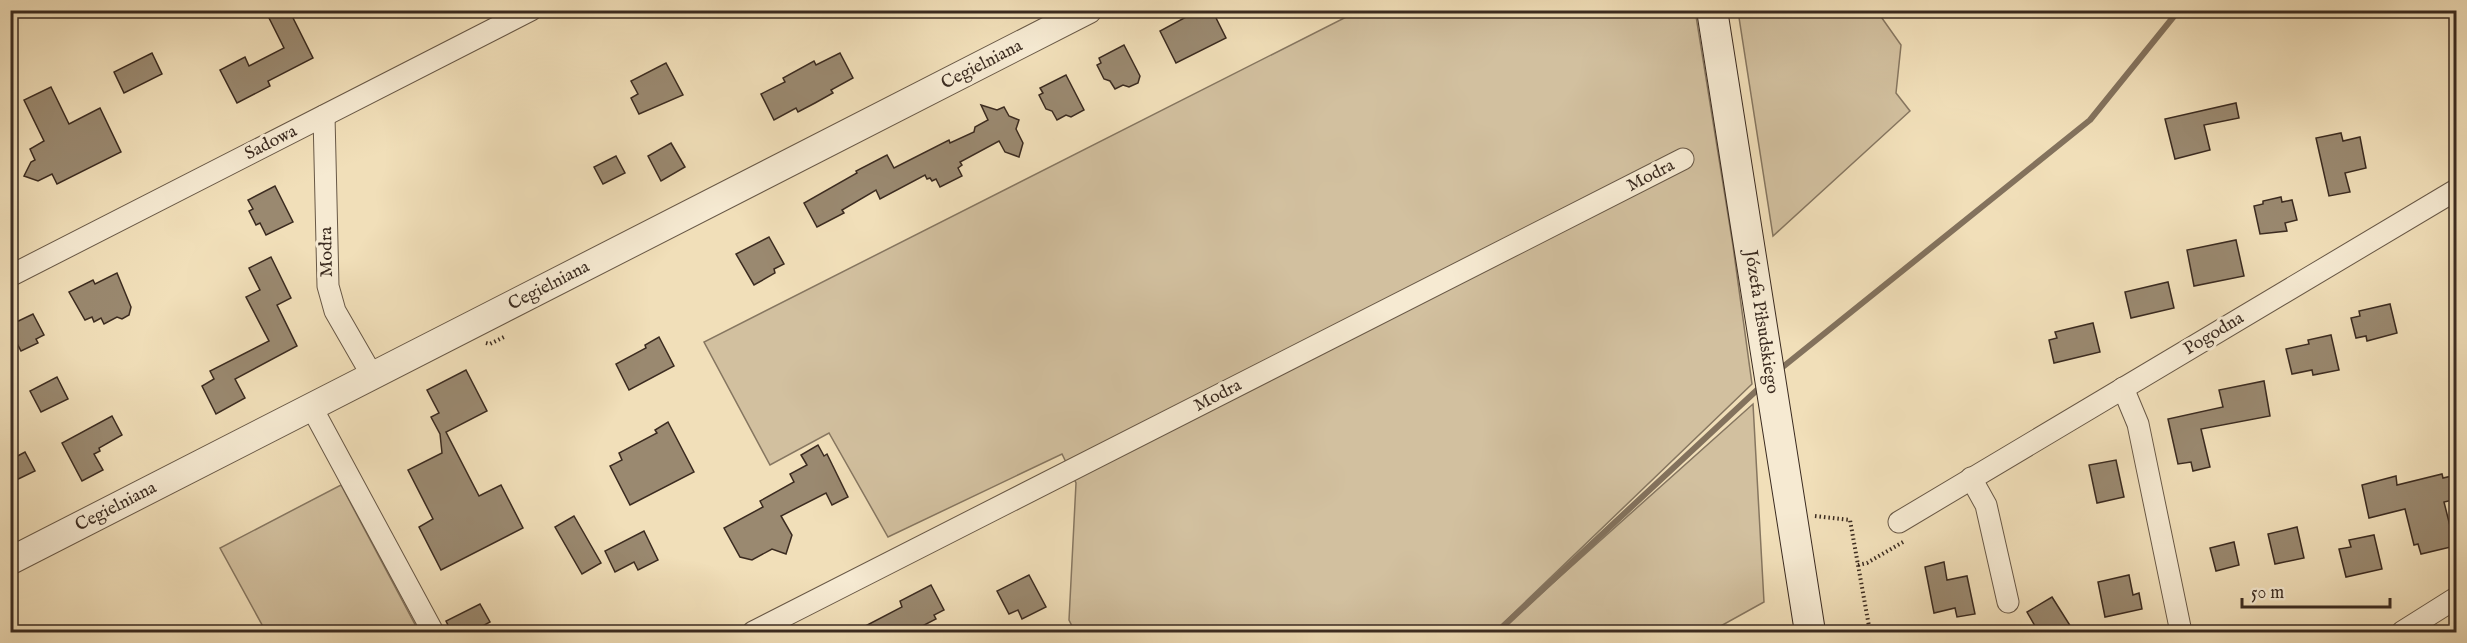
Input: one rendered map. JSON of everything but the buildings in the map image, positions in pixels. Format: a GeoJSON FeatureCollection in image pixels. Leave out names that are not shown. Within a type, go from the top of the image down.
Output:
{"type":"FeatureCollection","features":[{"type":"Feature","properties":{"kind":"main road","name":"Józefa Piłsudskiego"},"geometry":{"type":"LineString","coordinates":[[1712,10],[1810,633]]}},
{"type":"Feature","properties":{"kind":"street","name":"Sadowa"},"geometry":{"type":"LineString","coordinates":[[10,276],[531,10]]}},
{"type":"Feature","properties":{"kind":"street","name":"Cegielniana"},"geometry":{"type":"LineString","coordinates":[[10,561],[1088,10]]}},
{"type":"Feature","properties":{"kind":"street","name":"Modra"},"geometry":{"type":"LineString","coordinates":[[324,117],[328,286],[335,311],[373,377]]}},
{"type":"Feature","properties":{"kind":"street","name":"Modra"},"geometry":{"type":"LineString","coordinates":[[753,633],[1683,159]]}},
{"type":"Feature","properties":{"kind":"street","name":"Pogodna"},"geometry":{"type":"LineString","coordinates":[[1899,522],[2457,190]]}},
{"type":"Feature","properties":{"kind":"street"},"geometry":{"type":"LineString","coordinates":[[2122,388],[2138,424],[2181,633]]}},
{"type":"Feature","properties":{"kind":"street"},"geometry":{"type":"LineString","coordinates":[[312,408],[433,633]]}},
{"type":"Feature","properties":{"kind":"street"},"geometry":{"type":"LineString","coordinates":[[1971,478],[1986,505],[2008,602]]}},
{"type":"Feature","properties":{"kind":"street"},"geometry":{"type":"LineString","coordinates":[[2402,633],[2457,598]]}},
{"type":"Feature","properties":{"kind":"path"},"geometry":{"type":"LineString","coordinates":[[490,344],[506,336]]}},
{"type":"Feature","properties":{"kind":"path"},"geometry":{"type":"LineString","coordinates":[[1791,514],[1850,520],[1870,633]]}},
{"type":"Feature","properties":{"kind":"shaded area"},"geometry":{"type":"Polygon","coordinates":[[[1695,10],[1733,246],[1752,384],[1494,632],[1075,632],[1069,620],[1076,483],[1062,454],[888,537],[829,433],[770,465],[704,342],[1358,11],[1695,10]]]}},
{"type":"Feature","properties":{"kind":"shaded area"},"geometry":{"type":"Polygon","coordinates":[[[1738,11],[1877,11],[1901,45],[1896,93],[1910,111],[1773,236],[1738,11]]]}},
{"type":"Feature","properties":{"kind":"shaded area"},"geometry":{"type":"Polygon","coordinates":[[[1753,404],[1764,602],[1710,632],[1498,632],[1753,404]]]}},
{"type":"Feature","properties":{"kind":"shaded area"},"geometry":{"type":"Polygon","coordinates":[[[341,485],[419,632],[266,632],[220,548],[341,485]]]}},
{"type":"Feature","properties":{"kind":"waterway"},"geometry":{"type":"LineString","coordinates":[[1784,366],[2090,120],[2179,10]]}},
{"type":"Feature","properties":{"kind":"waterway"},"geometry":{"type":"LineString","coordinates":[[1497,632],[1757,390]]}}]}
